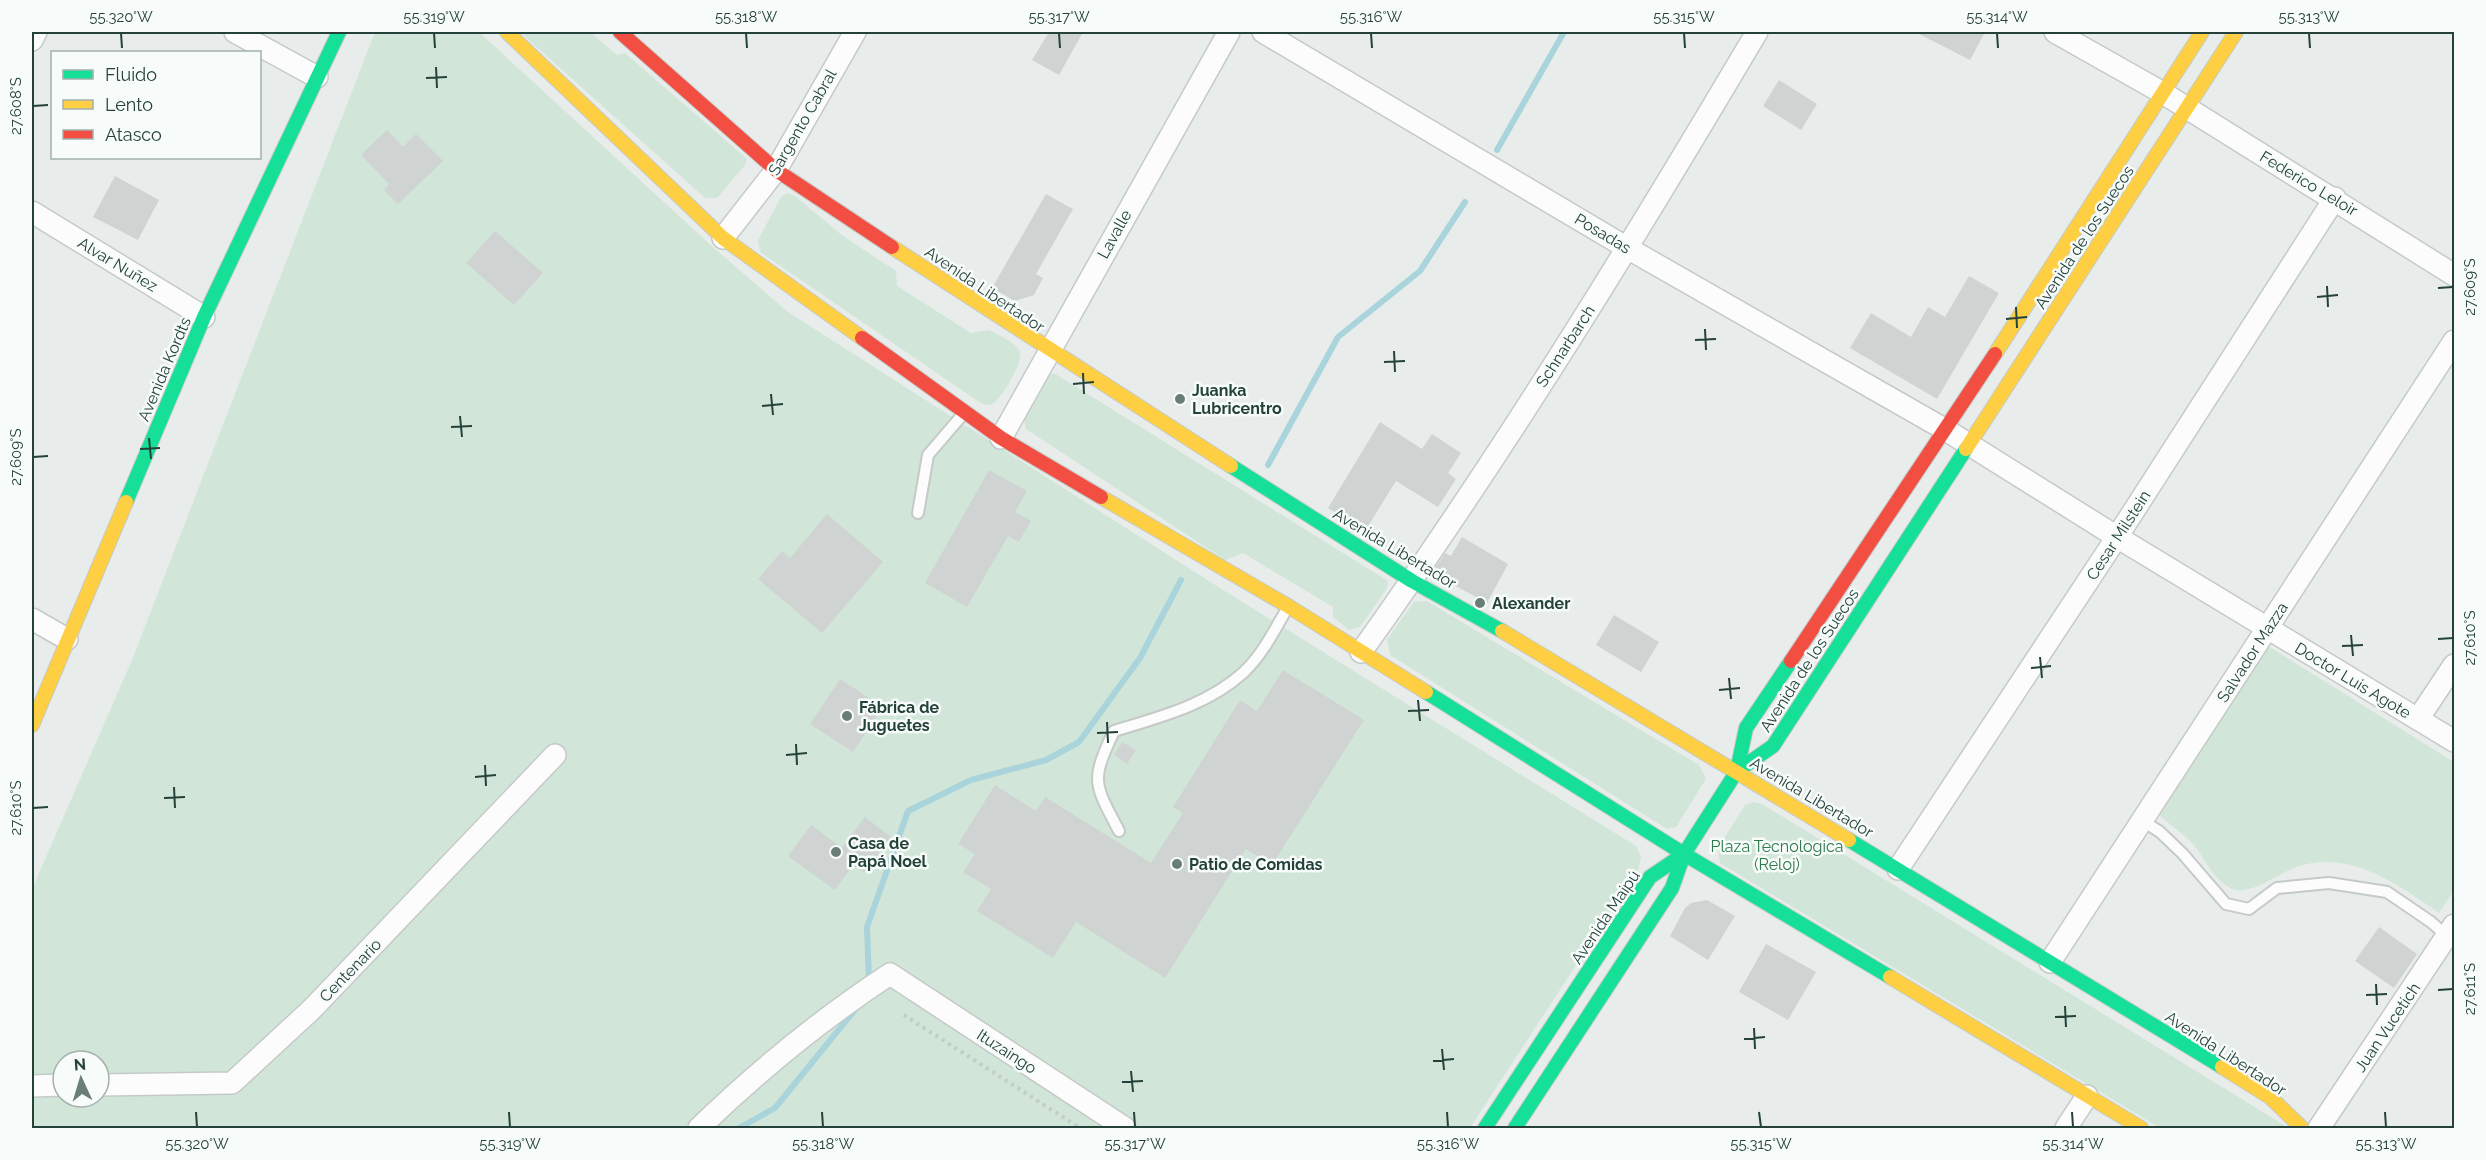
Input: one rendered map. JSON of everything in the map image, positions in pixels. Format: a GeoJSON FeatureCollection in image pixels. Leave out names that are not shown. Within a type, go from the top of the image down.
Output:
{"type":"FeatureCollection","features":[{"type":"Feature","properties":{"kind":"main road","name":"Avenida Kordts"},"geometry":{"type":"LineString","coordinates":[[32,725],[204,317],[339,32]]}},
{"type":"Feature","properties":{"kind":"main road"},"geometry":{"type":"LineString","coordinates":[[507,32],[723,238],[1001,438],[1288,606],[1684,854],[2141,1128]]}},
{"type":"Feature","properties":{"kind":"main road","name":"Avenida Libertador"},"geometry":{"type":"LineString","coordinates":[[620,32],[776,170],[1048,351],[1412,581],[1450,600],[1737,771],[2270,1097],[2302,1128]]}},
{"type":"Feature","properties":{"kind":"main road","name":"Avenida de los Suecos"},"geometry":{"type":"LineString","coordinates":[[1737,771],[1746,728],[1946,430],[2202,32]]}},
{"type":"Feature","properties":{"kind":"main road","name":"Avenida de los Suecos"},"geometry":{"type":"LineString","coordinates":[[1737,771],[1773,746],[2236,32]]}},
{"type":"Feature","properties":{"kind":"main road"},"geometry":{"type":"LineString","coordinates":[[1515,1128],[1672,888],[1684,854],[1737,771]]}},
{"type":"Feature","properties":{"kind":"main road","name":"Avenida Maipú"},"geometry":{"type":"LineString","coordinates":[[1485,1128],[1650,877],[1684,854]]}},
{"type":"Feature","properties":{"kind":"street"},"geometry":{"type":"LineString","coordinates":[[32,40],[36,32]]}},
{"type":"Feature","properties":{"kind":"street"},"geometry":{"type":"LineString","coordinates":[[235,32],[317,77]]}},
{"type":"Feature","properties":{"kind":"street","name":"Sargento Cabral"},"geometry":{"type":"LineString","coordinates":[[723,238],[776,170],[855,32]]}},
{"type":"Feature","properties":{"kind":"street","name":"Lavalle"},"geometry":{"type":"LineString","coordinates":[[1001,438],[1229,32]]}},
{"type":"Feature","properties":{"kind":"street","name":"Posadas"},"geometry":{"type":"LineString","coordinates":[[1263,32],[1629,249],[1946,430]]}},
{"type":"Feature","properties":{"kind":"street","name":"Schnarbarch"},"geometry":{"type":"LineString","coordinates":[[1361,652],[1412,581],[1629,249],[1757,32]]}},
{"type":"Feature","properties":{"kind":"street","name":"Federico Leloir"},"geometry":{"type":"LineString","coordinates":[[2055,32],[2163,93],[2335,198],[2454,275]]}},
{"type":"Feature","properties":{"kind":"street","name":"Cesar Milstein"},"geometry":{"type":"LineString","coordinates":[[1899,869],[2117,537],[2335,198]]}},
{"type":"Feature","properties":{"kind":"street","name":"Alvar Nuñez"},"geometry":{"type":"LineString","coordinates":[[32,212],[204,317]]}},
{"type":"Feature","properties":{"kind":"street","name":"Salvador Mazza"},"geometry":{"type":"LineString","coordinates":[[2050,962],[2454,341]]}},
{"type":"Feature","properties":{"kind":"street","name":"Doctor Luis Agote"},"geometry":{"type":"LineString","coordinates":[[1946,430],[2117,537],[2454,741]]}},
{"type":"Feature","properties":{"kind":"street"},"geometry":{"type":"LineString","coordinates":[[32,619],[67,639]]}},
{"type":"Feature","properties":{"kind":"street"},"geometry":{"type":"LineString","coordinates":[[2418,719],[2454,665]]}},
{"type":"Feature","properties":{"kind":"street","name":"Centenario"},"geometry":{"type":"LineString","coordinates":[[111,1084],[232,1083],[312,1009],[555,755]]}},
{"type":"Feature","properties":{"kind":"street","name":"Juan Vucetich"},"geometry":{"type":"LineString","coordinates":[[2319,1128],[2451,931]]}},
{"type":"Feature","properties":{"kind":"street","name":"Ituzaingo"},"geometry":{"type":"LineString","coordinates":[[699,1128],[767,1064],[832,1012],[890,974],[1125,1128]]}},
{"type":"Feature","properties":{"kind":"street"},"geometry":{"type":"LineString","coordinates":[[32,1086],[51,1085]]}},
{"type":"Feature","properties":{"kind":"street"},"geometry":{"type":"LineString","coordinates":[[2066,1128],[2087,1096]]}},
{"type":"Feature","properties":{"kind":"lane"},"geometry":{"type":"LineString","coordinates":[[918,513],[928,455],[964,413]]}},
{"type":"Feature","properties":{"kind":"lane"},"geometry":{"type":"LineString","coordinates":[[1119,831],[1096,788],[1100,761],[1114,731],[1164,716],[1211,696],[1244,671],[1267,643],[1288,606]]}},
{"type":"Feature","properties":{"kind":"lane"},"geometry":{"type":"LineString","coordinates":[[2143,821],[2183,854],[2226,904],[2248,909],[2277,888],[2329,882],[2387,892],[2451,931]]}},
{"type":"Feature","properties":{"kind":"path"},"geometry":{"type":"LineString","coordinates":[[904,1015],[1080,1128]]}},
{"type":"Feature","properties":{"kind":"green space"},"geometry":{"type":"Polygon","coordinates":[[[375,32],[479,32],[714,248],[788,312],[1220,588],[1636,846],[1641,857],[1638,870],[1470,1128],[32,1128],[32,889],[132,660],[375,32]]]}},
{"type":"Feature","properties":{"kind":"green space"},"geometry":{"type":"Polygon","coordinates":[[[520,32],[590,32],[617,55],[625,53],[747,159],[745,165],[717,198],[705,198],[520,32]]]}},
{"type":"Feature","properties":{"kind":"green space"},"geometry":{"type":"Polygon","coordinates":[[[788,193],[843,236],[896,271],[897,286],[971,333],[989,330],[1018,348],[1019,363],[1011,380],[996,401],[988,405],[979,402],[760,252],[758,240],[781,197],[788,193]]]}},
{"type":"Feature","properties":{"kind":"green space"},"geometry":{"type":"Polygon","coordinates":[[[1054,373],[1388,581],[1387,588],[1360,627],[1349,630],[1333,617],[1333,607],[1243,553],[1225,560],[1026,429],[1023,416],[1044,378],[1054,373]]]}},
{"type":"Feature","properties":{"kind":"green space"},"geometry":{"type":"Polygon","coordinates":[[[1427,601],[1699,765],[1706,779],[1676,827],[1667,829],[1390,655],[1387,639],[1414,602],[1427,601]]]}},
{"type":"Feature","properties":{"kind":"green space"},"geometry":{"type":"Polygon","coordinates":[[[2268,646],[2454,762],[2454,890],[2439,913],[2407,891],[2372,872],[2336,863],[2316,863],[2296,867],[2256,887],[2233,889],[2215,876],[2190,841],[2159,815],[2268,646]]]}},
{"type":"Feature","properties":{"kind":"green space","name":"Plaza Tecnologica (Reloj)"},"geometry":{"type":"Polygon","coordinates":[[[1754,802],[1762,804],[2289,1128],[2160,1128],[1720,863],[1718,848],[1745,805],[1754,802]]]}},
{"type":"Feature","properties":{"kind":"building"},"geometry":{"type":"Polygon","coordinates":[[[1049,32],[1083,32],[1059,75],[1032,60],[1049,32]]]}},
{"type":"Feature","properties":{"kind":"building"},"geometry":{"type":"Polygon","coordinates":[[[1915,32],[1985,32],[1970,60],[1915,32]]]}},
{"type":"Feature","properties":{"kind":"building"},"geometry":{"type":"Polygon","coordinates":[[[1779,80],[1817,104],[1801,130],[1763,106],[1779,80]]]}},
{"type":"Feature","properties":{"kind":"building"},"geometry":{"type":"Polygon","coordinates":[[[387,130],[403,147],[416,134],[443,161],[398,204],[384,190],[389,184],[361,155],[387,130]]]}},
{"type":"Feature","properties":{"kind":"building"},"geometry":{"type":"Polygon","coordinates":[[[115,176],[159,200],[138,240],[93,217],[115,176]]]}},
{"type":"Feature","properties":{"kind":"building"},"geometry":{"type":"Polygon","coordinates":[[[1046,194],[1073,209],[1036,274],[1043,278],[1034,295],[1015,301],[992,288],[1046,194]]]}},
{"type":"Feature","properties":{"kind":"building"},"geometry":{"type":"Polygon","coordinates":[[[495,231],[543,273],[514,305],[466,263],[495,231]]]}},
{"type":"Feature","properties":{"kind":"building"},"geometry":{"type":"Polygon","coordinates":[[[1969,276],[1999,293],[1937,399],[1850,348],[1871,313],[1911,337],[1928,307],[1945,317],[1969,276]]]}},
{"type":"Feature","properties":{"kind":"building"},"geometry":{"type":"Polygon","coordinates":[[[1380,422],[1422,449],[1432,434],[1461,453],[1448,473],[1456,479],[1438,507],[1396,481],[1365,531],[1328,508],[1380,422]]]}},
{"type":"Feature","properties":{"kind":"building"},"geometry":{"type":"Polygon","coordinates":[[[989,470],[1027,491],[1015,512],[1031,521],[1019,542],[1008,536],[967,607],[925,583],[989,470]]]}},
{"type":"Feature","properties":{"kind":"building"},"geometry":{"type":"Polygon","coordinates":[[[827,514],[883,562],[822,633],[758,579],[782,551],[790,558],[827,514]]]}},
{"type":"Feature","properties":{"kind":"building"},"geometry":{"type":"Polygon","coordinates":[[[1462,537],[1508,564],[1487,603],[1432,573],[1445,553],[1451,556],[1462,537]]]}},
{"type":"Feature","properties":{"kind":"building"},"geometry":{"type":"Polygon","coordinates":[[[1614,615],[1659,642],[1641,672],[1596,645],[1614,615]]]}},
{"type":"Feature","properties":{"kind":"building"},"geometry":{"type":"Polygon","coordinates":[[[1283,670],[1364,720],[1272,865],[1246,849],[1165,978],[1076,922],[1053,958],[977,911],[991,889],[963,872],[975,854],[958,844],[995,785],[1036,811],[1045,797],[1151,863],[1183,813],[1173,807],[1240,700],[1257,711],[1283,670]]]}},
{"type":"Feature","properties":{"kind":"building","name":"Fábrica de Juguetes"},"geometry":{"type":"Polygon","coordinates":[[[840,679],[883,707],[853,752],[810,724],[840,679]]]}},
{"type":"Feature","properties":{"kind":"building"},"geometry":{"type":"Polygon","coordinates":[[[1122,742],[1136,750],[1127,764],[1114,755],[1122,742]]]}},
{"type":"Feature","properties":{"kind":"building","name":"Casa de Papá Noel"},"geometry":{"type":"Polygon","coordinates":[[[865,817],[891,837],[864,873],[853,865],[835,890],[788,856],[811,825],[842,848],[865,817]]]}},
{"type":"Feature","properties":{"kind":"building"},"geometry":{"type":"Polygon","coordinates":[[[1707,900],[1735,916],[1708,960],[1670,936],[1685,908],[1691,903],[1707,900]]]}},
{"type":"Feature","properties":{"kind":"building"},"geometry":{"type":"Polygon","coordinates":[[[2379,927],[2417,954],[2394,988],[2355,961],[2379,927]]]}},
{"type":"Feature","properties":{"kind":"building"},"geometry":{"type":"Polygon","coordinates":[[[1766,944],[1816,972],[1788,1020],[1739,992],[1766,944]]]}},
{"type":"Feature","properties":{"kind":"waterway"},"geometry":{"type":"LineString","coordinates":[[1497,150],[1564,32]]}},
{"type":"Feature","properties":{"kind":"waterway"},"geometry":{"type":"LineString","coordinates":[[1268,465],[1338,337],[1420,271],[1465,202]]}},
{"type":"Feature","properties":{"kind":"waterway"},"geometry":{"type":"LineString","coordinates":[[869,982],[867,927],[908,811],[971,780],[1046,760],[1079,742],[1140,658],[1181,580]]}},
{"type":"Feature","properties":{"kind":"waterway"},"geometry":{"type":"LineString","coordinates":[[739,1128],[775,1108],[858,1006]]}},
{"type":"Feature","properties":{"kind":"traffic: fast"},"geometry":{"type":"LineString","coordinates":[[126,502],[204,317],[339,32]]}},
{"type":"Feature","properties":{"kind":"traffic: fast"},"geometry":{"type":"LineString","coordinates":[[1737,771],[1773,746],[1966,449]]}},
{"type":"Feature","properties":{"kind":"traffic: fast"},"geometry":{"type":"LineString","coordinates":[[1231,466],[1412,581],[1502,631]]}},
{"type":"Feature","properties":{"kind":"traffic: fast"},"geometry":{"type":"LineString","coordinates":[[1515,1128],[1672,888],[1684,854],[1737,771],[1746,728],[1791,661]]}},
{"type":"Feature","properties":{"kind":"traffic: fast"},"geometry":{"type":"LineString","coordinates":[[1426,692],[1684,854],[1890,977]]}},
{"type":"Feature","properties":{"kind":"traffic: fast"},"geometry":{"type":"LineString","coordinates":[[1849,840],[2222,1067]]}},
{"type":"Feature","properties":{"kind":"traffic: fast"},"geometry":{"type":"LineString","coordinates":[[1485,1128],[1650,877],[1684,854]]}},
{"type":"Feature","properties":{"kind":"traffic: slow"},"geometry":{"type":"LineString","coordinates":[[507,32],[723,238],[862,338]]}},
{"type":"Feature","properties":{"kind":"traffic: slow"},"geometry":{"type":"LineString","coordinates":[[1995,354],[2202,32]]}},
{"type":"Feature","properties":{"kind":"traffic: slow"},"geometry":{"type":"LineString","coordinates":[[1966,449],[2236,32]]}},
{"type":"Feature","properties":{"kind":"traffic: slow"},"geometry":{"type":"LineString","coordinates":[[892,247],[1231,466]]}},
{"type":"Feature","properties":{"kind":"traffic: slow"},"geometry":{"type":"LineString","coordinates":[[1101,497],[1288,606],[1426,692]]}},
{"type":"Feature","properties":{"kind":"traffic: slow"},"geometry":{"type":"LineString","coordinates":[[32,725],[126,502]]}},
{"type":"Feature","properties":{"kind":"traffic: slow"},"geometry":{"type":"LineString","coordinates":[[1502,631],[1849,840]]}},
{"type":"Feature","properties":{"kind":"traffic: slow"},"geometry":{"type":"LineString","coordinates":[[1890,977],[2141,1128]]}},
{"type":"Feature","properties":{"kind":"traffic: slow"},"geometry":{"type":"LineString","coordinates":[[2222,1067],[2270,1097],[2302,1128]]}},
{"type":"Feature","properties":{"kind":"traffic: jam"},"geometry":{"type":"LineString","coordinates":[[620,32],[776,170],[892,247]]}},
{"type":"Feature","properties":{"kind":"traffic: jam"},"geometry":{"type":"LineString","coordinates":[[862,338],[1001,438],[1101,497]]}},
{"type":"Feature","properties":{"kind":"traffic: jam"},"geometry":{"type":"LineString","coordinates":[[1791,661],[1995,354]]}},
{"type":"Feature","properties":{"kind":"place","name":"Juanka Lubricentro"},"geometry":{"type":"Point","coordinates":[1180,399]}},
{"type":"Feature","properties":{"kind":"place","name":"Alexander"},"geometry":{"type":"Point","coordinates":[1480,603]}},
{"type":"Feature","properties":{"kind":"place","name":"Fábrica de Juguetes"},"geometry":{"type":"Point","coordinates":[847,716]}},
{"type":"Feature","properties":{"kind":"place","name":"Casa de Papá Noel"},"geometry":{"type":"Point","coordinates":[836,852]}},
{"type":"Feature","properties":{"kind":"place","name":"Patio de Comidas"},"geometry":{"type":"Point","coordinates":[1177,864]}}]}
